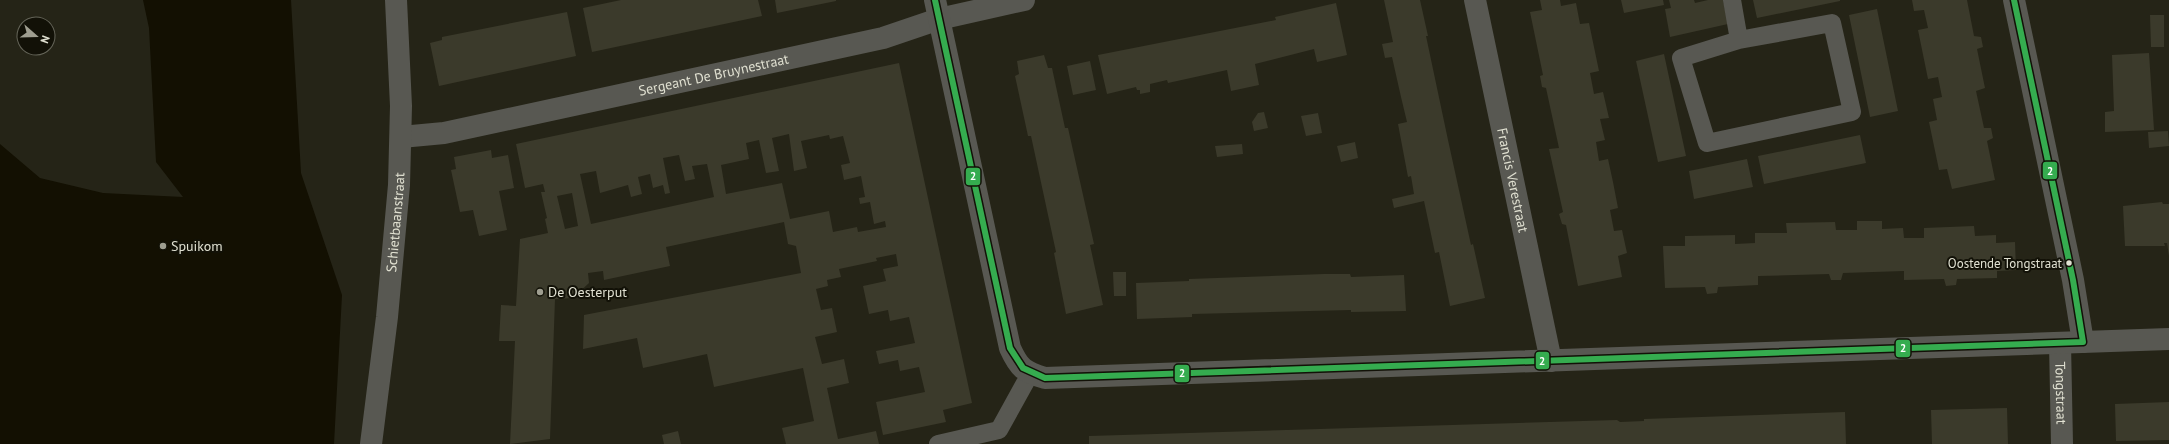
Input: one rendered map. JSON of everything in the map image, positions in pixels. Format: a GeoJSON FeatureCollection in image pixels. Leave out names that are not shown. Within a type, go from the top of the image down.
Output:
{"type":"FeatureCollection","features":[{"type":"Feature","properties":{"kind":"street","name":"Schietbaanstraat"},"geometry":{"type":"LineString","coordinates":[[371,444],[387,317],[399,186],[401,138],[396,0]]}},
{"type":"Feature","properties":{"kind":"street","name":"Sergeant De Bruynestraat"},"geometry":{"type":"LineString","coordinates":[[401,138],[444,133],[883,38],[937,9],[1024,0]]}},
{"type":"Feature","properties":{"kind":"street","name":"Francis Verestraat"},"geometry":{"type":"LineString","coordinates":[[1475,0],[1551,361]]}},
{"type":"Feature","properties":{"kind":"street"},"geometry":{"type":"LineString","coordinates":[[2018,1],[2073,280],[2083,342]]}},
{"type":"Feature","properties":{"kind":"street"},"geometry":{"type":"LineString","coordinates":[[937,9],[1010,348],[1018,364],[1030,374],[1045,378],[2169,339]]}},
{"type":"Feature","properties":{"kind":"street","name":"Tongstraat"},"geometry":{"type":"LineString","coordinates":[[2060,343],[2062,444]]}},
{"type":"Feature","properties":{"kind":"lane"},"geometry":{"type":"LineString","coordinates":[[1732,0],[1739,40]]}},
{"type":"Feature","properties":{"kind":"lane"},"geometry":{"type":"LineString","coordinates":[[1832,23],[1852,112],[1707,143],[1681,58],[1739,40],[1832,23]]}},
{"type":"Feature","properties":{"kind":"lane"},"geometry":{"type":"LineString","coordinates":[[938,444],[999,430],[1030,374]]}},
{"type":"Feature","properties":{"kind":"shaded area","name":"Spuikom"},"geometry":{"type":"Polygon","coordinates":[[[143,0],[291,0],[301,173],[342,295],[334,444],[0,444],[0,144],[40,178],[103,193],[183,197],[156,162],[149,28],[143,0]]]}},
{"type":"Feature","properties":{"kind":"building"},"geometry":{"type":"Polygon","coordinates":[[[621,0],[758,0],[762,16],[592,52],[583,8],[621,0]]]}},
{"type":"Feature","properties":{"kind":"building"},"geometry":{"type":"Polygon","coordinates":[[[775,0],[836,0],[836,1],[777,13],[775,0]]]}},
{"type":"Feature","properties":{"kind":"building"},"geometry":{"type":"Polygon","coordinates":[[[1384,0],[1420,0],[1448,140],[1471,245],[1473,244],[1485,298],[1450,306],[1439,252],[1435,253],[1424,201],[1394,208],[1392,199],[1414,194],[1411,176],[1408,177],[1398,124],[1407,122],[1392,57],[1385,58],[1382,44],[1393,42],[1384,0]]]}},
{"type":"Feature","properties":{"kind":"building"},"geometry":{"type":"Polygon","coordinates":[[[1540,0],[1560,0],[1561,6],[1576,3],[1580,24],[1589,23],[1599,71],[1590,73],[1594,94],[1603,92],[1609,118],[1600,119],[1605,140],[1596,142],[1599,161],[1608,159],[1618,208],[1610,210],[1614,231],[1622,230],[1627,253],[1618,256],[1622,277],[1578,286],[1566,225],[1562,224],[1559,214],[1563,212],[1549,149],[1559,148],[1546,88],[1542,87],[1540,76],[1543,75],[1530,12],[1542,10],[1540,0]]]}},
{"type":"Feature","properties":{"kind":"building"},"geometry":{"type":"Polygon","coordinates":[[[1621,0],[1663,0],[1664,5],[1624,13],[1621,0]]]}},
{"type":"Feature","properties":{"kind":"building"},"geometry":{"type":"Polygon","coordinates":[[[1669,0],[1694,0],[1695,3],[1708,0],[1723,0],[1728,24],[1670,37],[1665,9],[1671,8],[1669,0]]]}},
{"type":"Feature","properties":{"kind":"building"},"geometry":{"type":"Polygon","coordinates":[[[1753,0],[1840,0],[1840,1],[1757,18],[1753,0]]]}},
{"type":"Feature","properties":{"kind":"building"},"geometry":{"type":"Polygon","coordinates":[[[1912,0],[1967,0],[1974,36],[1981,37],[1983,47],[1977,49],[1985,88],[1976,91],[1984,128],[1991,128],[1993,138],[1987,141],[1995,180],[1952,189],[1947,169],[1939,170],[1929,122],[1937,120],[1933,99],[1942,97],[1938,77],[1928,79],[1918,30],[1928,28],[1924,10],[1914,11],[1912,0]]]}},
{"type":"Feature","properties":{"kind":"building"},"geometry":{"type":"Polygon","coordinates":[[[1336,3],[1347,55],[1317,62],[1314,49],[1255,64],[1259,85],[1231,91],[1227,70],[1168,83],[1167,80],[1150,84],[1150,92],[1140,94],[1140,90],[1137,90],[1136,87],[1107,94],[1098,55],[1276,20],[1275,17],[1336,3]]]}},
{"type":"Feature","properties":{"kind":"building"},"geometry":{"type":"Polygon","coordinates":[[[1877,9],[1898,111],[1870,117],[1849,15],[1877,9]]]}},
{"type":"Feature","properties":{"kind":"building"},"geometry":{"type":"Polygon","coordinates":[[[567,12],[576,56],[439,86],[430,43],[442,40],[442,37],[567,12]]]}},
{"type":"Feature","properties":{"kind":"building"},"geometry":{"type":"Polygon","coordinates":[[[2150,15],[2164,15],[2164,47],[2151,47],[2150,15]]]}},
{"type":"Feature","properties":{"kind":"building"},"geometry":{"type":"Polygon","coordinates":[[[2149,53],[2154,130],[2105,132],[2105,112],[2114,111],[2112,55],[2149,53]]]}},
{"type":"Feature","properties":{"kind":"building"},"geometry":{"type":"Polygon","coordinates":[[[1664,54],[1686,156],[1658,162],[1636,61],[1664,54]]]}},
{"type":"Feature","properties":{"kind":"building"},"geometry":{"type":"Polygon","coordinates":[[[1044,55],[1048,68],[1052,68],[1065,128],[1068,128],[1094,244],[1090,245],[1103,305],[1066,314],[1054,253],[1056,252],[1031,136],[1028,136],[1015,76],[1019,74],[1017,61],[1044,55]]]}},
{"type":"Feature","properties":{"kind":"building"},"geometry":{"type":"Polygon","coordinates":[[[1090,61],[1096,90],[1073,95],[1067,66],[1090,61]]]}},
{"type":"Feature","properties":{"kind":"building"},"geometry":{"type":"Polygon","coordinates":[[[899,63],[972,403],[943,410],[946,422],[883,435],[876,402],[925,392],[919,367],[900,371],[898,360],[879,364],[876,351],[915,343],[909,317],[890,321],[888,310],[869,314],[863,286],[886,281],[883,269],[898,266],[896,254],[876,258],[877,261],[839,269],[841,277],[827,280],[828,286],[816,289],[821,310],[832,308],[837,332],[815,337],[822,364],[844,359],[849,383],[827,388],[838,439],[876,431],[879,444],[786,444],[782,428],[814,421],[803,368],[714,387],[707,354],[643,368],[637,338],[583,349],[584,315],[801,273],[796,246],[788,244],[784,222],[666,247],[670,266],[604,280],[603,271],[588,273],[589,283],[573,298],[555,299],[550,439],[510,444],[515,341],[499,341],[501,305],[516,306],[520,239],[548,233],[545,219],[547,218],[541,192],[545,192],[543,184],[525,188],[516,144],[899,63]],[[789,134],[772,138],[779,171],[766,173],[759,140],[746,143],[749,159],[721,165],[726,194],[782,183],[790,219],[829,211],[833,232],[857,227],[858,232],[886,227],[885,221],[874,224],[870,202],[860,204],[859,198],[865,197],[861,176],[844,180],[841,165],[850,163],[843,136],[830,139],[829,135],[801,141],[807,168],[794,171],[789,134]],[[679,155],[663,158],[670,193],[665,194],[663,185],[653,188],[650,174],[638,177],[642,194],[631,197],[628,185],[600,193],[596,171],[580,174],[591,224],[714,197],[707,164],[692,166],[695,179],[685,181],[679,155]],[[572,193],[557,196],[565,229],[578,226],[572,193]]]}},
{"type":"Feature","properties":{"kind":"building"},"geometry":{"type":"Polygon","coordinates":[[[1264,112],[1268,128],[1254,131],[1252,122],[1258,113],[1264,112]]]}},
{"type":"Feature","properties":{"kind":"building"},"geometry":{"type":"Polygon","coordinates":[[[1318,113],[1322,133],[1306,136],[1301,116],[1318,113]]]}},
{"type":"Feature","properties":{"kind":"building"},"geometry":{"type":"Polygon","coordinates":[[[2168,131],[2169,146],[2149,148],[2148,132],[2168,131]]]}},
{"type":"Feature","properties":{"kind":"building"},"geometry":{"type":"Polygon","coordinates":[[[1860,135],[1866,163],[1764,184],[1758,156],[1860,135]]]}},
{"type":"Feature","properties":{"kind":"building"},"geometry":{"type":"Polygon","coordinates":[[[1355,142],[1358,158],[1341,162],[1337,146],[1355,142]]]}},
{"type":"Feature","properties":{"kind":"building"},"geometry":{"type":"Polygon","coordinates":[[[1242,144],[1243,154],[1217,157],[1215,146],[1242,144]]]}},
{"type":"Feature","properties":{"kind":"building"},"geometry":{"type":"Polygon","coordinates":[[[491,150],[492,158],[508,155],[514,188],[499,191],[507,230],[479,236],[473,210],[460,212],[451,170],[456,169],[454,157],[491,150]]]}},
{"type":"Feature","properties":{"kind":"building"},"geometry":{"type":"Polygon","coordinates":[[[1747,159],[1753,187],[1694,199],[1689,171],[1747,159]]]}},
{"type":"Feature","properties":{"kind":"building"},"geometry":{"type":"Polygon","coordinates":[[[2162,202],[2163,204],[2169,204],[2169,256],[2167,243],[2164,243],[2165,246],[2125,246],[2123,206],[2162,202]]]}},
{"type":"Feature","properties":{"kind":"building"},"geometry":{"type":"Polygon","coordinates":[[[1857,221],[1882,221],[1882,229],[1903,228],[1904,238],[1924,238],[1924,228],[1974,226],[1975,236],[1996,235],[1996,243],[2015,242],[2016,270],[1997,271],[1997,278],[1957,279],[1956,285],[1946,286],[1944,279],[1904,280],[1904,271],[1843,273],[1841,280],[1831,280],[1829,274],[1758,276],[1758,285],[1718,287],[1717,293],[1707,294],[1705,287],[1665,288],[1663,246],[1685,246],[1685,236],[1735,235],[1735,244],[1755,243],[1755,233],[1787,233],[1786,223],[1835,222],[1836,230],[1857,230],[1857,221]]]}},
{"type":"Feature","properties":{"kind":"building"},"geometry":{"type":"Polygon","coordinates":[[[1113,272],[1126,272],[1126,296],[1114,296],[1113,272]]]}},
{"type":"Feature","properties":{"kind":"building"},"geometry":{"type":"Polygon","coordinates":[[[1350,274],[1351,277],[1404,275],[1406,311],[1351,312],[1351,310],[1192,314],[1192,317],[1137,319],[1136,283],[1189,281],[1189,279],[1350,274]]]}},
{"type":"Feature","properties":{"kind":"building"},"geometry":{"type":"Polygon","coordinates":[[[2169,402],[2169,440],[2116,441],[2115,404],[2169,402]]]}},
{"type":"Feature","properties":{"kind":"building"},"geometry":{"type":"Polygon","coordinates":[[[2007,408],[2008,444],[1932,444],[1931,410],[2007,408]]]}},
{"type":"Feature","properties":{"kind":"building"},"geometry":{"type":"Polygon","coordinates":[[[1845,412],[1846,444],[1089,444],[1089,436],[1617,420],[1620,422],[1644,421],[1644,419],[1845,412]]]}},
{"type":"Feature","properties":{"kind":"building"},"geometry":{"type":"Polygon","coordinates":[[[678,431],[681,444],[664,444],[662,435],[678,431]]]}},
{"type":"Feature","properties":{"kind":"transit line","name":"2"},"geometry":{"type":"LineString","coordinates":[[935,0],[1010,348],[1023,368],[1045,378],[2083,342]]}},
{"type":"Feature","properties":{"kind":"transit line","name":"2"},"geometry":{"type":"LineString","coordinates":[[2014,0],[2073,280],[2083,342]]}},
{"type":"Feature","properties":{"kind":"place","name":"Spuikom"},"geometry":{"type":"Point","coordinates":[163,246]}},
{"type":"Feature","properties":{"kind":"place","name":"Oostende Tongstraat"},"geometry":{"type":"Point","coordinates":[2069,263]}},
{"type":"Feature","properties":{"kind":"place","name":"De Oesterput"},"geometry":{"type":"Point","coordinates":[540,292]}}]}
